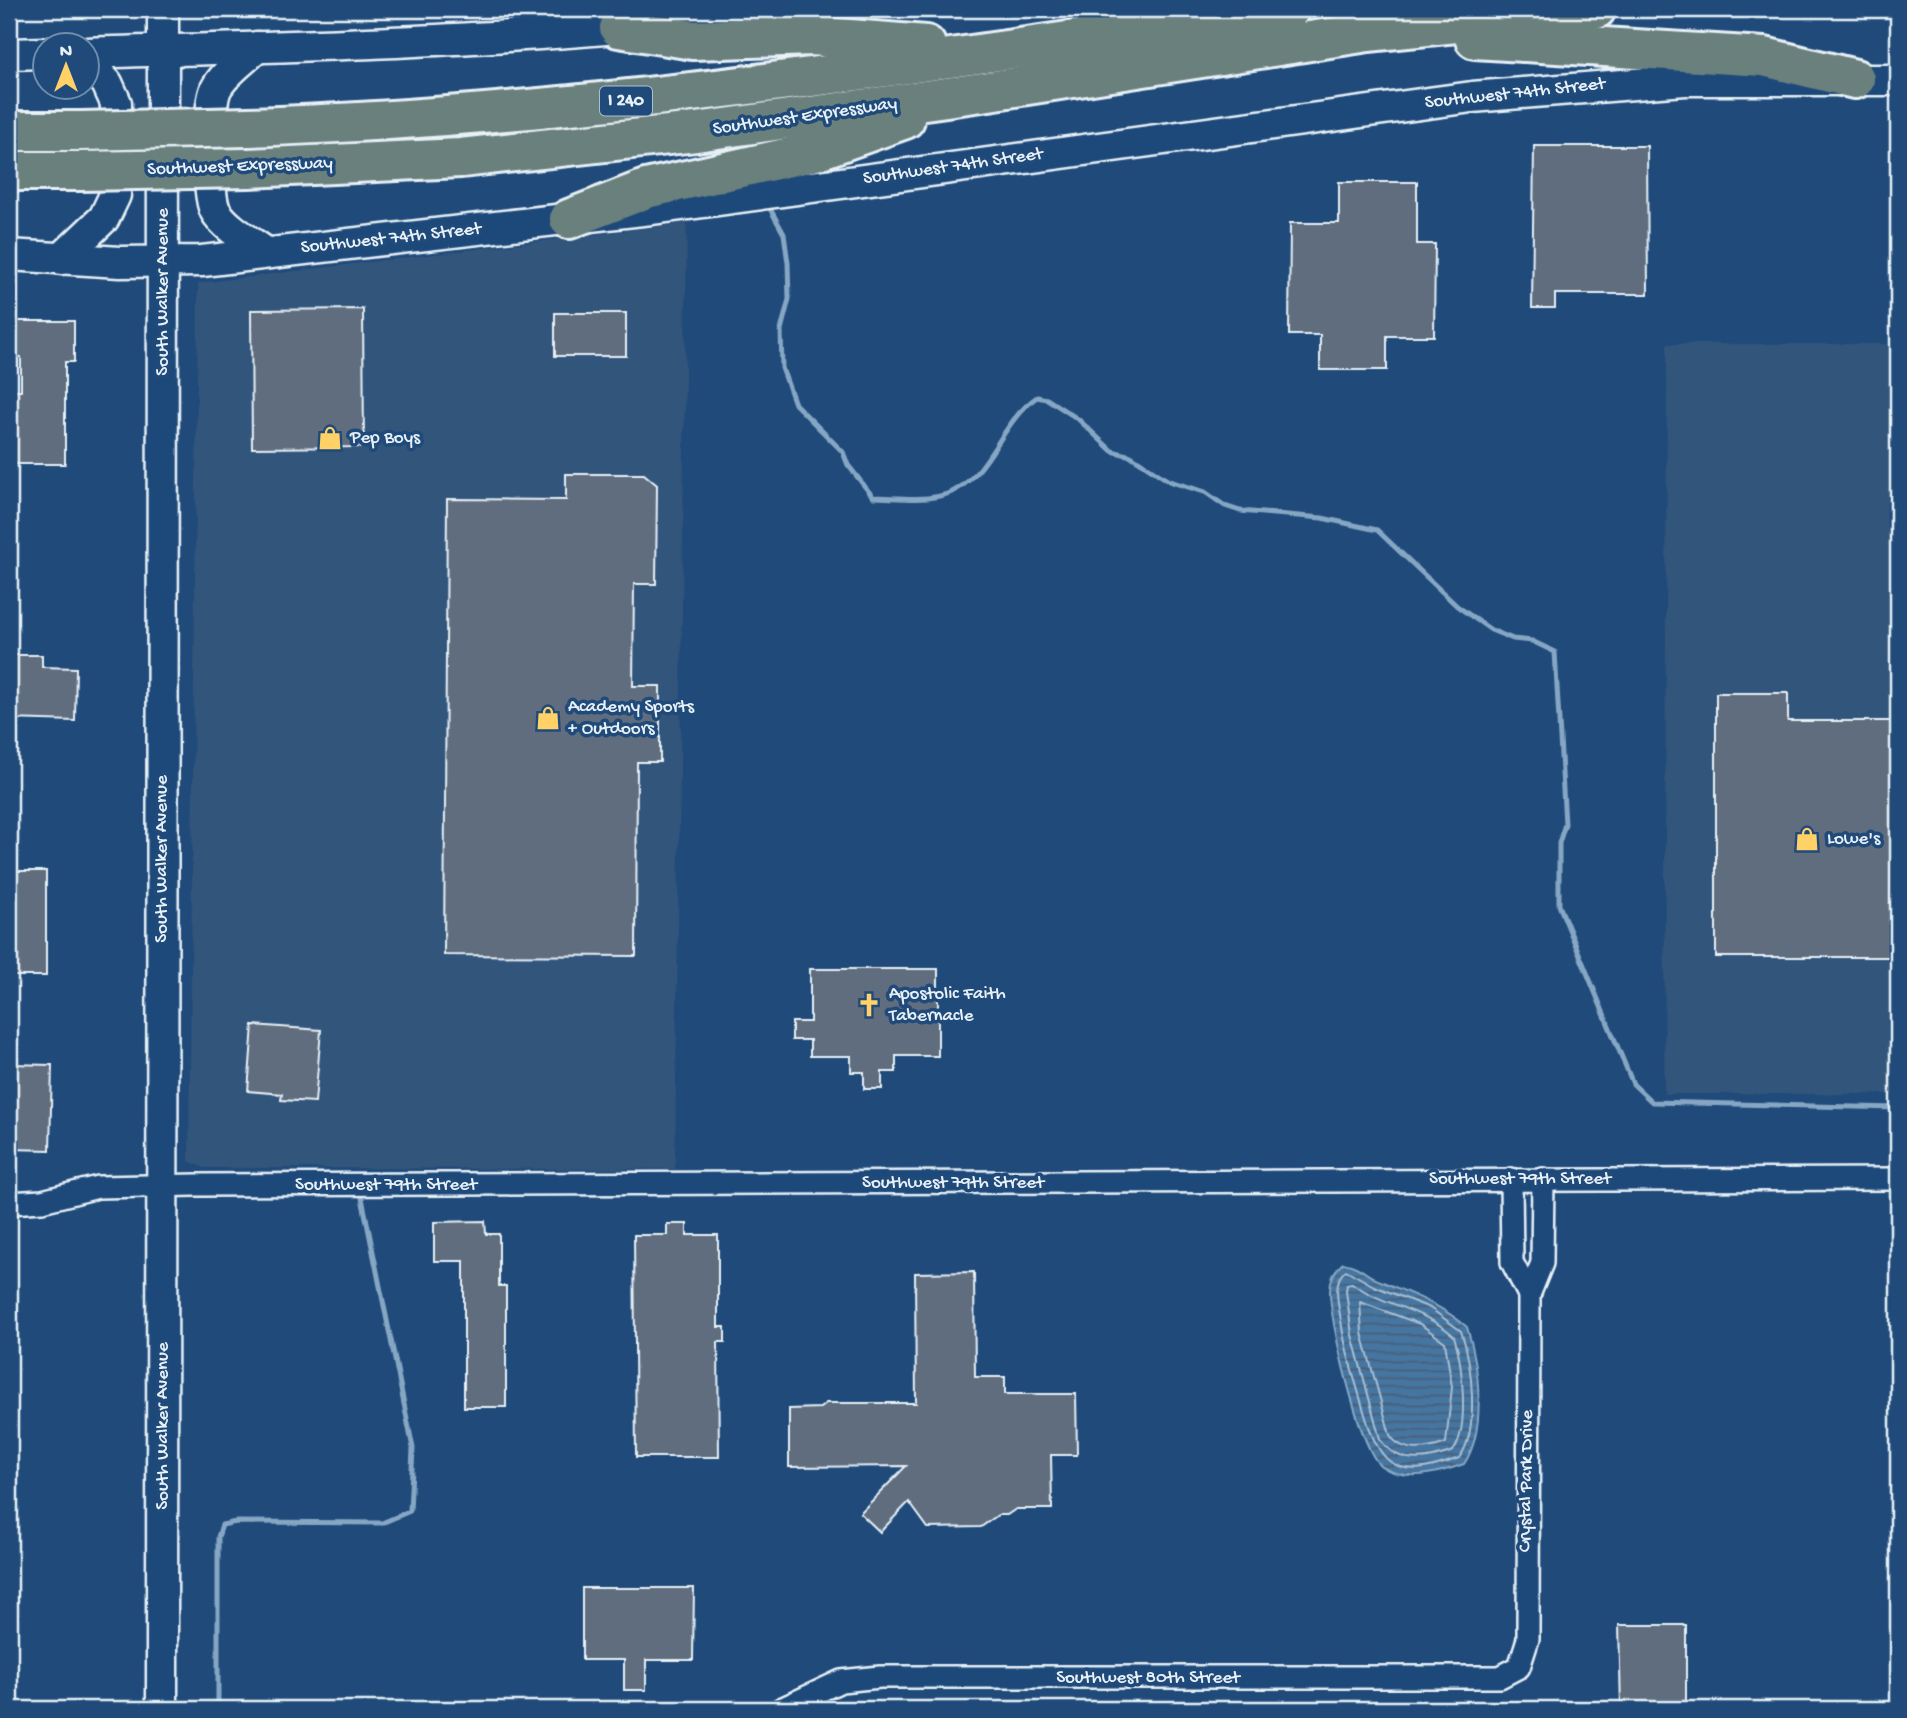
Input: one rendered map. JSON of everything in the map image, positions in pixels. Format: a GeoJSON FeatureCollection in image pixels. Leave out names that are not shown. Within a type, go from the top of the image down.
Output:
{"type":"FeatureCollection","features":[{"type":"Feature","properties":{"kind":"highway","name":"Southwest Expressway"},"geometry":{"type":"LineString","coordinates":[[9,131],[366,122],[592,104],[683,95],[1290,9]]}},
{"type":"Feature","properties":{"kind":"highway","name":"Southwest Expressway"},"geometry":{"type":"LineString","coordinates":[[9,171],[248,168],[474,157],[696,132],[982,92],[1368,32],[1596,9]]}},
{"type":"Feature","properties":{"kind":"highway"},"geometry":{"type":"LineString","coordinates":[[620,28],[693,40],[812,36],[1001,50]]}},
{"type":"Feature","properties":{"kind":"highway"},"geometry":{"type":"LineString","coordinates":[[1368,32],[1764,57],[1855,79]]}},
{"type":"Feature","properties":{"kind":"highway"},"geometry":{"type":"LineString","coordinates":[[569,219],[646,189],[812,152],[982,92]]}},
{"type":"Feature","properties":{"kind":"main road","name":"South Walker Avenue"},"geometry":{"type":"LineString","coordinates":[[162,1709],[163,9]]}},
{"type":"Feature","properties":{"kind":"main road"},"geometry":{"type":"LineString","coordinates":[[102,52],[491,38],[684,23],[789,9]]}},
{"type":"Feature","properties":{"kind":"main road"},"geometry":{"type":"LineString","coordinates":[[257,47],[225,77],[212,102],[211,195],[215,210],[226,222],[266,253]]}},
{"type":"Feature","properties":{"kind":"main road"},"geometry":{"type":"LineString","coordinates":[[9,54],[32,53]]}},
{"type":"Feature","properties":{"kind":"main road"},"geometry":{"type":"LineString","coordinates":[[61,259],[104,218],[115,195],[116,103],[102,78]]}},
{"type":"Feature","properties":{"kind":"main road","name":"Southwest 74th Street"},"geometry":{"type":"LineString","coordinates":[[9,255],[163,263],[266,253],[569,219],[1472,97],[1685,80],[1898,80]]}},
{"type":"Feature","properties":{"kind":"street","name":"Crystal Park Drive"},"geometry":{"type":"LineString","coordinates":[[1519,1667],[1528,1639],[1529,1295],[1542,1263],[1543,1179]]}},
{"type":"Feature","properties":{"kind":"street","name":"Southwest 79th Street"},"geometry":{"type":"LineString","coordinates":[[9,1203],[41,1201],[98,1187],[164,1186],[1898,1179]]}},
{"type":"Feature","properties":{"kind":"street","name":"Crystal Park Drive"},"geometry":{"type":"LineString","coordinates":[[1511,1180],[1512,1262],[1529,1295]]}},
{"type":"Feature","properties":{"kind":"street","name":"Southwest 80th Street"},"geometry":{"type":"LineString","coordinates":[[781,1709],[841,1681],[880,1677],[1460,1678],[1500,1677],[1519,1667]]}},
{"type":"Feature","properties":{"kind":"shaded area"},"geometry":{"type":"Polygon","coordinates":[[[687,223],[675,1169],[204,1168],[189,1161],[198,283],[687,223]]]}},
{"type":"Feature","properties":{"kind":"shaded area"},"geometry":{"type":"Polygon","coordinates":[[[1667,344],[1898,344],[1898,1094],[1664,1094],[1667,344]]]}},
{"type":"Feature","properties":{"kind":"water"},"geometry":{"type":"Polygon","coordinates":[[[1343,1263],[1435,1305],[1467,1327],[1475,1360],[1479,1397],[1476,1434],[1464,1464],[1433,1473],[1411,1475],[1390,1471],[1381,1466],[1373,1455],[1347,1383],[1331,1305],[1331,1282],[1343,1263]]]}},
{"type":"Feature","properties":{"kind":"building"},"geometry":{"type":"Polygon","coordinates":[[[1534,146],[1647,146],[1648,294],[1555,294],[1555,308],[1532,308],[1534,146]]]}},
{"type":"Feature","properties":{"kind":"building"},"geometry":{"type":"Polygon","coordinates":[[[1339,182],[1417,182],[1417,244],[1435,244],[1434,336],[1387,336],[1387,370],[1320,370],[1320,335],[1289,335],[1290,223],[1339,223],[1339,182]]]}},
{"type":"Feature","properties":{"kind":"building"},"geometry":{"type":"Polygon","coordinates":[[[363,309],[364,447],[252,448],[251,310],[363,309]]]}},
{"type":"Feature","properties":{"kind":"building"},"geometry":{"type":"Polygon","coordinates":[[[555,313],[626,313],[626,356],[555,356],[555,313]]]}},
{"type":"Feature","properties":{"kind":"building"},"geometry":{"type":"Polygon","coordinates":[[[9,321],[74,321],[74,362],[65,362],[65,464],[9,464],[9,390],[21,390],[21,357],[9,357],[9,321]]]}},
{"type":"Feature","properties":{"kind":"building"},"geometry":{"type":"Polygon","coordinates":[[[566,474],[644,474],[657,485],[656,584],[634,584],[633,686],[660,686],[660,762],[637,762],[636,956],[444,955],[447,499],[566,500],[566,474]]]}},
{"type":"Feature","properties":{"kind":"building"},"geometry":{"type":"Polygon","coordinates":[[[9,655],[42,655],[42,667],[76,668],[75,721],[9,719],[9,655]]]}},
{"type":"Feature","properties":{"kind":"building","name":"Lowe's"},"geometry":{"type":"Polygon","coordinates":[[[1716,693],[1788,693],[1788,721],[1898,721],[1898,957],[1716,957],[1716,693]]]}},
{"type":"Feature","properties":{"kind":"building"},"geometry":{"type":"Polygon","coordinates":[[[9,871],[46,871],[46,976],[9,976],[9,871]]]}},
{"type":"Feature","properties":{"kind":"building"},"geometry":{"type":"Polygon","coordinates":[[[810,969],[938,969],[938,1056],[896,1056],[896,1072],[882,1072],[882,1089],[864,1089],[864,1072],[851,1072],[851,1056],[810,1056],[810,1040],[792,1040],[792,1022],[810,1022],[810,969]]]}},
{"type":"Feature","properties":{"kind":"building"},"geometry":{"type":"Polygon","coordinates":[[[253,1025],[321,1030],[315,1102],[281,1100],[282,1094],[248,1091],[253,1025]]]}},
{"type":"Feature","properties":{"kind":"building"},"geometry":{"type":"Polygon","coordinates":[[[9,1064],[52,1065],[50,1150],[9,1149],[9,1064]]]}},
{"type":"Feature","properties":{"kind":"building"},"geometry":{"type":"Polygon","coordinates":[[[485,1221],[486,1234],[499,1234],[499,1286],[506,1286],[506,1407],[464,1407],[464,1261],[434,1261],[434,1222],[485,1221]]]}},
{"type":"Feature","properties":{"kind":"building"},"geometry":{"type":"Polygon","coordinates":[[[667,1224],[687,1224],[687,1235],[718,1235],[718,1327],[725,1327],[725,1342],[718,1342],[719,1457],[636,1457],[634,1235],[667,1235],[667,1224]]]}},
{"type":"Feature","properties":{"kind":"building"},"geometry":{"type":"Polygon","coordinates":[[[974,1272],[975,1377],[1005,1377],[1005,1394],[1076,1394],[1077,1455],[1051,1455],[1052,1509],[1016,1509],[1007,1515],[998,1515],[981,1527],[928,1528],[909,1502],[880,1532],[860,1513],[906,1466],[789,1467],[789,1409],[820,1408],[826,1403],[916,1403],[915,1273],[974,1272]]]}},
{"type":"Feature","properties":{"kind":"building"},"geometry":{"type":"Polygon","coordinates":[[[582,1588],[694,1588],[693,1660],[646,1660],[646,1690],[624,1690],[624,1660],[582,1660],[582,1588]]]}},
{"type":"Feature","properties":{"kind":"building"},"geometry":{"type":"Polygon","coordinates":[[[1619,1625],[1686,1625],[1686,1709],[1621,1709],[1619,1625]]]}},
{"type":"Feature","properties":{"kind":"waterway"},"geometry":{"type":"LineString","coordinates":[[768,205],[784,234],[788,263],[789,299],[781,330],[782,368],[795,404],[843,452],[848,465],[873,497],[929,498],[959,488],[981,468],[1015,418],[1037,397],[1047,399],[1078,419],[1112,451],[1131,456],[1169,481],[1205,492],[1225,506],[1240,511],[1322,518],[1377,530],[1457,606],[1491,630],[1513,639],[1532,641],[1555,652],[1565,824],[1559,843],[1559,905],[1633,1084],[1652,1102],[1898,1108]]}},
{"type":"Feature","properties":{"kind":"waterway"},"geometry":{"type":"LineString","coordinates":[[218,1705],[218,1537],[222,1525],[236,1522],[382,1523],[410,1511],[413,1448],[362,1198]]}},
{"type":"Feature","properties":{"kind":"place","name":"Pep Boys"},"geometry":{"type":"Point","coordinates":[330,438]}},
{"type":"Feature","properties":{"kind":"place","name":"Academy Sports + Outdoors"},"geometry":{"type":"Point","coordinates":[548,718]}},
{"type":"Feature","properties":{"kind":"place","name":"Lowe's"},"geometry":{"type":"Point","coordinates":[1807,839]}},
{"type":"Feature","properties":{"kind":"place","name":"Apostolic Faith Tabernacle"},"geometry":{"type":"Point","coordinates":[869,1005]}}]}
